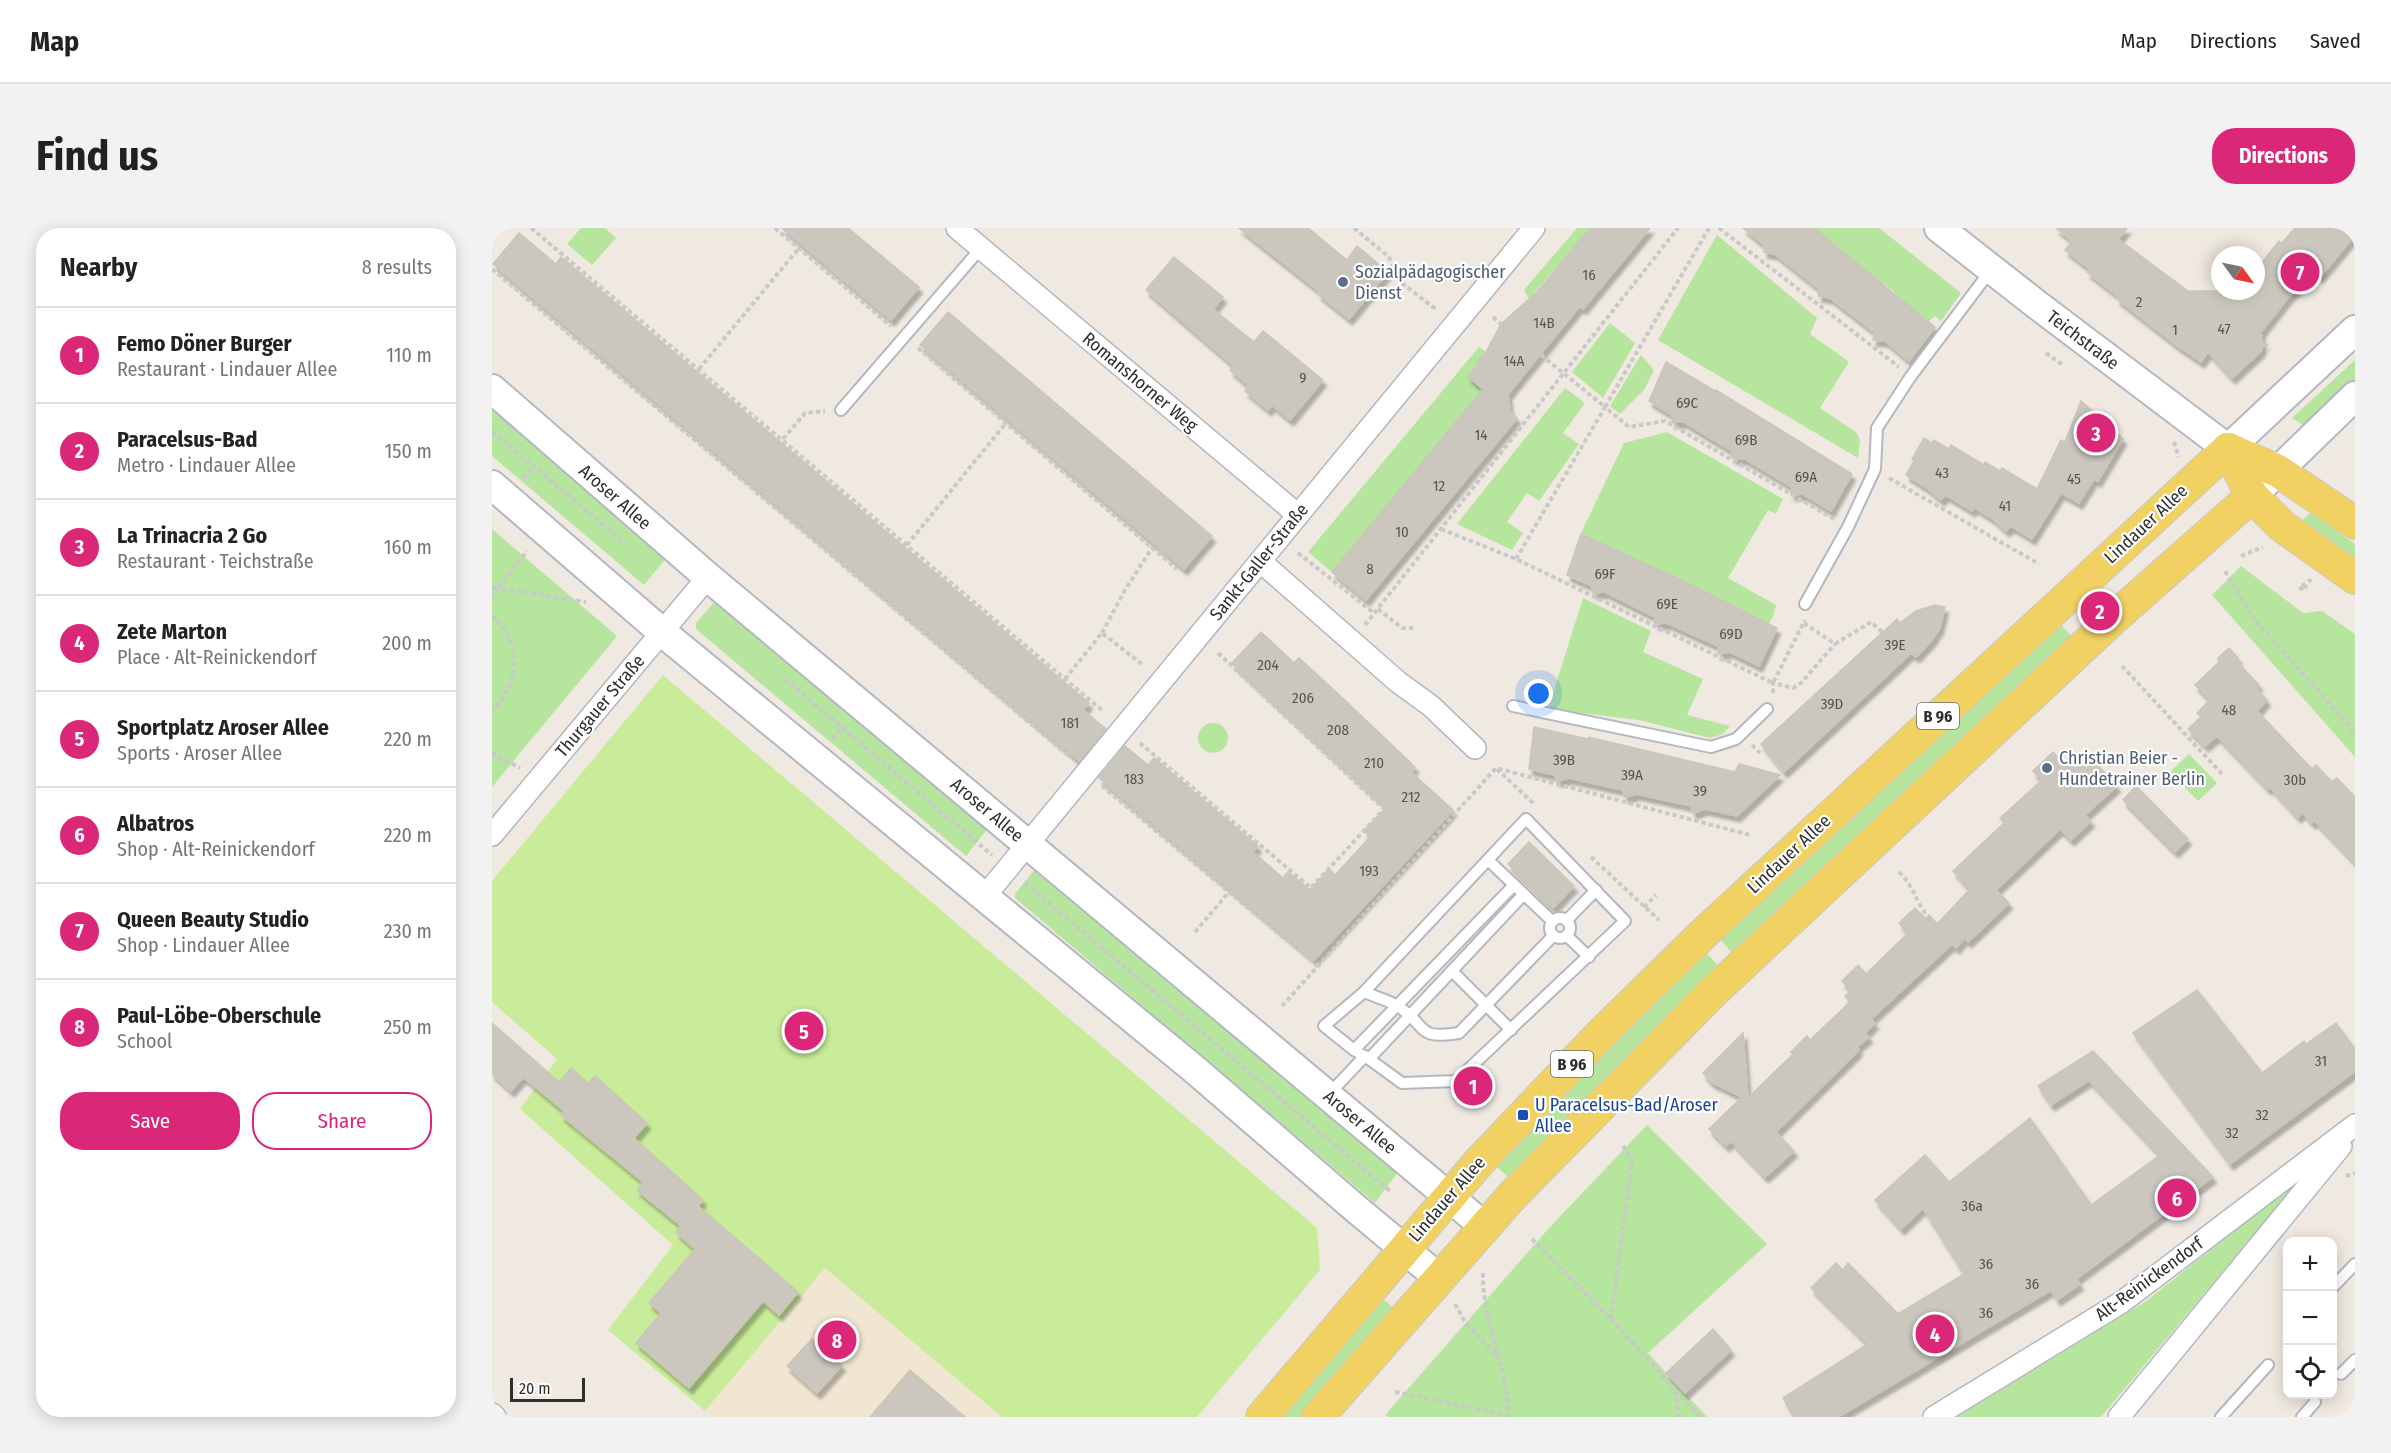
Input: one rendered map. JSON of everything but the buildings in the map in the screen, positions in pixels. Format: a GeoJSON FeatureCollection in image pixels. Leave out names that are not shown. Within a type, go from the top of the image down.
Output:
{"type":"FeatureCollection","features":[{"type":"Feature","properties":{"kind":"main road","name":"Teichstraße"},"geometry":{"type":"LineString","coordinates":[[1939,228],[2228,449]]}},
{"type":"Feature","properties":{"kind":"main road","name":"Lindauer Allee"},"geometry":{"type":"LineString","coordinates":[[1262,1417],[1449,1196],[1538,1099],[1702,935],[2355,330]]}},
{"type":"Feature","properties":{"kind":"main road","name":"Aroser Allee"},"geometry":{"type":"LineString","coordinates":[[492,389],[708,578],[1485,1227]]}},
{"type":"Feature","properties":{"kind":"main road"},"geometry":{"type":"LineString","coordinates":[[2252,496],[2355,396]]}},
{"type":"Feature","properties":{"kind":"main road"},"geometry":{"type":"LineString","coordinates":[[2228,449],[2278,471],[2355,523]]}},
{"type":"Feature","properties":{"kind":"main road"},"geometry":{"type":"LineString","coordinates":[[2228,449],[2252,496],[2282,526],[2355,578]]}},
{"type":"Feature","properties":{"kind":"main road"},"geometry":{"type":"LineString","coordinates":[[499,491],[662,632],[1210,1082],[1439,1278]]}},
{"type":"Feature","properties":{"kind":"main road","name":"B 96"},"geometry":{"type":"LineString","coordinates":[[1318,1417],[1485,1227],[1624,1080],[1736,970],[2114,618],[2252,496]]}},
{"type":"Feature","properties":{"kind":"street","name":"Romanshorner Weg"},"geometry":{"type":"LineString","coordinates":[[957,228],[1298,515]]}},
{"type":"Feature","properties":{"kind":"street","name":"Sankt-Galler-Straße"},"geometry":{"type":"LineString","coordinates":[[985,896],[1534,228]]}},
{"type":"Feature","properties":{"kind":"street"},"geometry":{"type":"LineString","coordinates":[[1260,561],[1398,682],[1431,706],[1475,748]]}},
{"type":"Feature","properties":{"kind":"street","name":"Thurgauer Straße"},"geometry":{"type":"LineString","coordinates":[[492,835],[708,578]]}},
{"type":"Feature","properties":{"kind":"street","name":"Alt-Reinickendorf"},"geometry":{"type":"LineString","coordinates":[[1934,1417],[2122,1302],[2355,1127]]}},
{"type":"Feature","properties":{"kind":"street","name":"Alt-Reinickendorf"},"geometry":{"type":"LineString","coordinates":[[2119,1417],[2355,1127]]}},
{"type":"Feature","properties":{"kind":"lane"},"geometry":{"type":"LineString","coordinates":[[841,410],[981,248]]}},
{"type":"Feature","properties":{"kind":"lane"},"geometry":{"type":"LineString","coordinates":[[1805,604],[1848,527],[1875,469],[1877,428],[1911,376],[1991,270]]}},
{"type":"Feature","properties":{"kind":"lane"},"geometry":{"type":"LineString","coordinates":[[1513,706],[1711,747],[1736,739],[1767,709]]}},
{"type":"Feature","properties":{"kind":"lane"},"geometry":{"type":"LineString","coordinates":[[1526,819],[1625,921],[1456,1081],[1402,1083],[1324,1026],[1364,992],[1488,860],[1526,819]]}},
{"type":"Feature","properties":{"kind":"lane"},"geometry":{"type":"LineString","coordinates":[[1488,860],[1552,921]]}},
{"type":"Feature","properties":{"kind":"lane"},"geometry":{"type":"LineString","coordinates":[[1354,1050],[1514,885]]}},
{"type":"Feature","properties":{"kind":"lane"},"geometry":{"type":"LineString","coordinates":[[1567,920],[1596,890]]}},
{"type":"Feature","properties":{"kind":"lane"},"geometry":{"type":"LineString","coordinates":[[1328,1095],[1409,1017],[1524,894]]}},
{"type":"Feature","properties":{"kind":"lane"},"geometry":{"type":"LineString","coordinates":[[1552,921],[1559,918],[1567,920]]}},
{"type":"Feature","properties":{"kind":"lane"},"geometry":{"type":"LineString","coordinates":[[1552,921],[1550,929],[1553,936],[1560,939],[1567,936],[1570,927],[1567,920]]}},
{"type":"Feature","properties":{"kind":"lane"},"geometry":{"type":"LineString","coordinates":[[1364,992],[1399,1006],[1425,1032],[1438,1036],[1459,1033],[1553,936]]}},
{"type":"Feature","properties":{"kind":"lane"},"geometry":{"type":"LineString","coordinates":[[1567,936],[1589,957]]}},
{"type":"Feature","properties":{"kind":"lane"},"geometry":{"type":"LineString","coordinates":[[1452,971],[1511,1030]]}},
{"type":"Feature","properties":{"kind":"lane"},"geometry":{"type":"LineString","coordinates":[[2337,1283],[2355,1264]]}},
{"type":"Feature","properties":{"kind":"lane"},"geometry":{"type":"LineString","coordinates":[[2341,1374],[2355,1360]]}},
{"type":"Feature","properties":{"kind":"lane"},"geometry":{"type":"LineString","coordinates":[[2221,1417],[2268,1365]]}},
{"type":"Feature","properties":{"kind":"lane"},"geometry":{"type":"LineString","coordinates":[[2302,1417],[2315,1402]]}},
{"type":"Feature","properties":{"kind":"path"},"geometry":{"type":"LineString","coordinates":[[531,228],[1104,712]]}},
{"type":"Feature","properties":{"kind":"path"},"geometry":{"type":"LineString","coordinates":[[775,228],[1177,569]]}},
{"type":"Feature","properties":{"kind":"path"},"geometry":{"type":"LineString","coordinates":[[1354,228],[1389,257],[1399,281],[1438,311]]}},
{"type":"Feature","properties":{"kind":"path"},"geometry":{"type":"LineString","coordinates":[[1361,630],[1678,228]]}},
{"type":"Feature","properties":{"kind":"path"},"geometry":{"type":"LineString","coordinates":[[1516,559],[1709,228]]}},
{"type":"Feature","properties":{"kind":"path"},"geometry":{"type":"LineString","coordinates":[[1719,228],[1911,376]]}},
{"type":"Feature","properties":{"kind":"path"},"geometry":{"type":"LineString","coordinates":[[699,369],[799,248]]}},
{"type":"Feature","properties":{"kind":"path"},"geometry":{"type":"LineString","coordinates":[[492,269],[1068,755]]}},
{"type":"Feature","properties":{"kind":"path"},"geometry":{"type":"LineString","coordinates":[[1493,317],[1502,324]]}},
{"type":"Feature","properties":{"kind":"path"},"geometry":{"type":"LineString","coordinates":[[2258,339],[2270,350]]}},
{"type":"Feature","properties":{"kind":"path"},"geometry":{"type":"LineString","coordinates":[[2046,353],[2065,367]]}},
{"type":"Feature","properties":{"kind":"path"},"geometry":{"type":"LineString","coordinates":[[1541,355],[1629,427],[1665,421],[1848,527]]}},
{"type":"Feature","properties":{"kind":"path"},"geometry":{"type":"LineString","coordinates":[[783,439],[805,413],[841,410]]}},
{"type":"Feature","properties":{"kind":"path"},"geometry":{"type":"LineString","coordinates":[[907,545],[1006,423]]}},
{"type":"Feature","properties":{"kind":"path"},"geometry":{"type":"LineString","coordinates":[[492,431],[629,547]]}},
{"type":"Feature","properties":{"kind":"path"},"geometry":{"type":"LineString","coordinates":[[499,491],[533,466],[554,443]]}},
{"type":"Feature","properties":{"kind":"path"},"geometry":{"type":"LineString","coordinates":[[1875,469],[2039,564]]}},
{"type":"Feature","properties":{"kind":"path"},"geometry":{"type":"LineString","coordinates":[[1441,529],[1516,559],[1773,683],[1794,688],[1835,644],[1871,622],[1882,632]]}},
{"type":"Feature","properties":{"kind":"path"},"geometry":{"type":"LineString","coordinates":[[1065,679],[1102,633],[1125,590],[1152,548]]}},
{"type":"Feature","properties":{"kind":"path"},"geometry":{"type":"LineString","coordinates":[[492,597],[529,549]]}},
{"type":"Feature","properties":{"kind":"path"},"geometry":{"type":"LineString","coordinates":[[1298,554],[1402,628],[1415,628]]}},
{"type":"Feature","properties":{"kind":"path"},"geometry":{"type":"LineString","coordinates":[[2225,571],[2254,619],[2350,726],[2355,735]]}},
{"type":"Feature","properties":{"kind":"path"},"geometry":{"type":"LineString","coordinates":[[2299,589],[2304,588],[2303,583]]}},
{"type":"Feature","properties":{"kind":"path"},"geometry":{"type":"LineString","coordinates":[[492,587],[592,603]]}},
{"type":"Feature","properties":{"kind":"path"},"geometry":{"type":"LineString","coordinates":[[1760,753],[1752,745],[1774,692],[1773,683],[1809,610],[1805,604]]}},
{"type":"Feature","properties":{"kind":"path"},"geometry":{"type":"LineString","coordinates":[[492,616],[505,627],[513,643],[515,662],[510,685],[492,711]]}},
{"type":"Feature","properties":{"kind":"path"},"geometry":{"type":"LineString","coordinates":[[1804,622],[1835,644]]}},
{"type":"Feature","properties":{"kind":"path"},"geometry":{"type":"LineString","coordinates":[[1102,633],[1143,665]]}},
{"type":"Feature","properties":{"kind":"path"},"geometry":{"type":"LineString","coordinates":[[1138,742],[1311,888],[1384,809],[1215,651]]}},
{"type":"Feature","properties":{"kind":"path"},"geometry":{"type":"LineString","coordinates":[[2122,666],[2223,775]]}},
{"type":"Feature","properties":{"kind":"path"},"geometry":{"type":"LineString","coordinates":[[779,675],[1391,1192]]}},
{"type":"Feature","properties":{"kind":"path"},"geometry":{"type":"LineString","coordinates":[[817,758],[861,705]]}},
{"type":"Feature","properties":{"kind":"path"},"geometry":{"type":"LineString","coordinates":[[492,753],[523,769]]}},
{"type":"Feature","properties":{"kind":"path"},"geometry":{"type":"LineString","coordinates":[[1282,1006],[1496,768],[1750,835]]}},
{"type":"Feature","properties":{"kind":"path"},"geometry":{"type":"LineString","coordinates":[[1102,785],[1318,966]]}},
{"type":"Feature","properties":{"kind":"path"},"geometry":{"type":"LineString","coordinates":[[1899,872],[1910,883],[1918,904],[1928,917]]}},
{"type":"Feature","properties":{"kind":"path"},"geometry":{"type":"LineString","coordinates":[[1195,932],[1229,892]]}},
{"type":"Feature","properties":{"kind":"path"},"geometry":{"type":"LineString","coordinates":[[1644,907],[1658,893]]}},
{"type":"Feature","properties":{"kind":"path"},"geometry":{"type":"LineString","coordinates":[[1210,1082],[1251,1031]]}},
{"type":"Feature","properties":{"kind":"path"},"geometry":{"type":"LineString","coordinates":[[1708,1074],[1709,1078],[1714,1079]]}},
{"type":"Feature","properties":{"kind":"path"},"geometry":{"type":"LineString","coordinates":[[1611,1318],[1632,1161],[1622,1144]]}},
{"type":"Feature","properties":{"kind":"path"},"geometry":{"type":"LineString","coordinates":[[1385,1199],[1397,1185]]}},
{"type":"Feature","properties":{"kind":"path"},"geometry":{"type":"LineString","coordinates":[[1532,1239],[1611,1318],[1700,1417]]}},
{"type":"Feature","properties":{"kind":"path"},"geometry":{"type":"LineString","coordinates":[[1395,1392],[1508,1416],[1509,1408],[1500,1360],[1482,1293],[1483,1271]]}},
{"type":"Feature","properties":{"kind":"path"},"geometry":{"type":"LineString","coordinates":[[1439,1278],[1465,1322],[1500,1360]]}},
{"type":"Feature","properties":{"kind":"path"},"geometry":{"type":"LineString","coordinates":[[1675,1390],[1679,1417]]}},
{"type":"Feature","properties":{"kind":"shaded area"},"geometry":{"type":"Polygon","coordinates":[[[825,1268],[1002,1417],[712,1417],[705,1411],[825,1268]]]}},
{"type":"Feature","properties":{"kind":"green space"},"geometry":{"type":"Polygon","coordinates":[[[581,228],[605,228],[616,238],[592,265],[567,244],[581,228]]]}},
{"type":"Feature","properties":{"kind":"green space"},"geometry":{"type":"Polygon","coordinates":[[[1577,228],[1590,228],[1529,299],[1524,290],[1577,228]]]}},
{"type":"Feature","properties":{"kind":"green space"},"geometry":{"type":"Polygon","coordinates":[[[1814,228],[1879,228],[1961,293],[1941,321],[1935,316],[1929,321],[1814,228]]]}},
{"type":"Feature","properties":{"kind":"green space"},"geometry":{"type":"Polygon","coordinates":[[[1717,235],[1817,318],[1810,334],[1849,362],[1820,408],[1857,433],[1860,440],[1858,458],[1658,340],[1717,235]]]}},
{"type":"Feature","properties":{"kind":"green space"},"geometry":{"type":"Polygon","coordinates":[[[1610,323],[1635,343],[1603,398],[1572,372],[1610,323]]]}},
{"type":"Feature","properties":{"kind":"green space"},"geometry":{"type":"Polygon","coordinates":[[[1479,347],[1486,352],[1468,377],[1483,389],[1332,572],[1308,552],[1479,347]]]}},
{"type":"Feature","properties":{"kind":"green space"},"geometry":{"type":"Polygon","coordinates":[[[1641,355],[1654,370],[1644,390],[1620,414],[1610,406],[1641,355]]]}},
{"type":"Feature","properties":{"kind":"green space"},"geometry":{"type":"Polygon","coordinates":[[[2355,360],[2355,380],[2305,426],[2292,418],[2355,360]]]}},
{"type":"Feature","properties":{"kind":"green space"},"geometry":{"type":"Polygon","coordinates":[[[1565,388],[1585,403],[1563,433],[1579,444],[1539,501],[1527,493],[1507,522],[1523,533],[1512,550],[1457,524],[1565,388]]]}},
{"type":"Feature","properties":{"kind":"green space"},"geometry":{"type":"Polygon","coordinates":[[[492,407],[668,556],[644,585],[492,456],[492,407]]]}},
{"type":"Feature","properties":{"kind":"green space"},"geometry":{"type":"Polygon","coordinates":[[[1667,432],[1783,499],[1776,514],[1768,510],[1728,578],[1776,605],[1773,617],[1768,624],[1581,533],[1624,443],[1667,432]]]}},
{"type":"Feature","properties":{"kind":"green space"},"geometry":{"type":"Polygon","coordinates":[[[2310,513],[2355,544],[2355,560],[2301,522],[2310,513]]]}},
{"type":"Feature","properties":{"kind":"green space"},"geometry":{"type":"Polygon","coordinates":[[[492,529],[617,636],[492,787],[492,529]]]}},
{"type":"Feature","properties":{"kind":"green space"},"geometry":{"type":"Polygon","coordinates":[[[2241,566],[2303,613],[2322,611],[2355,634],[2355,757],[2212,595],[2241,566]]]}},
{"type":"Feature","properties":{"kind":"green space"},"geometry":{"type":"Polygon","coordinates":[[[1583,598],[1651,631],[1643,652],[1703,679],[1687,715],[1730,726],[1723,734],[1710,738],[1639,720],[1548,709],[1583,598]]]}},
{"type":"Feature","properties":{"kind":"green space"},"geometry":{"type":"Polygon","coordinates":[[[715,601],[989,827],[966,856],[696,629],[696,623],[715,601]]]}},
{"type":"Feature","properties":{"kind":"green space"},"geometry":{"type":"Polygon","coordinates":[[[2057,620],[2075,640],[1735,956],[1717,936],[2057,620]]]}},
{"type":"Feature","properties":{"kind":"green space"},"geometry":{"type":"Polygon","coordinates":[[[663,675],[1317,1228],[1320,1270],[1197,1417],[1002,1417],[825,1268],[705,1411],[608,1330],[673,1245],[520,1109],[557,1059],[492,1002],[492,881],[663,675]]]}},
{"type":"Feature","properties":{"kind":"green space"},"geometry":{"type":"Polygon","coordinates":[[[1213,723],[1224,727],[1228,738],[1224,749],[1213,753],[1202,749],[1198,738],[1202,727],[1213,723]]]}},
{"type":"Feature","properties":{"kind":"green space"},"geometry":{"type":"Polygon","coordinates":[[[2189,754],[2217,783],[2198,801],[2170,772],[2189,754]]]}},
{"type":"Feature","properties":{"kind":"green space"},"geometry":{"type":"Polygon","coordinates":[[[1035,869],[1398,1172],[1375,1203],[1015,898],[1015,894],[1035,869]]]}},
{"type":"Feature","properties":{"kind":"green space"},"geometry":{"type":"Polygon","coordinates":[[[1703,949],[1721,969],[1512,1181],[1494,1164],[1703,949]]]}},
{"type":"Feature","properties":{"kind":"green space"},"geometry":{"type":"Polygon","coordinates":[[[1647,1125],[1767,1244],[1648,1353],[1707,1417],[1388,1417],[1385,1415],[1550,1227],[1647,1125]]]}},
{"type":"Feature","properties":{"kind":"green space"},"geometry":{"type":"Polygon","coordinates":[[[2289,1188],[2293,1192],[2290,1196],[2254,1234],[2101,1417],[1957,1417],[2145,1302],[2289,1188]]]}},
{"type":"Feature","properties":{"kind":"green space"},"geometry":{"type":"Polygon","coordinates":[[[1380,1296],[1395,1309],[1303,1417],[1278,1417],[1380,1296]]]}},
{"type":"Feature","properties":{"kind":"place","name":"Queen Beauty Studio"},"geometry":{"type":"Point","coordinates":[2300,272]}},
{"type":"Feature","properties":{"kind":"place","name":"Sozialpädagogischer Dienst"},"geometry":{"type":"Point","coordinates":[1343,282]}},
{"type":"Feature","properties":{"kind":"place","name":"La Trinacria 2 Go"},"geometry":{"type":"Point","coordinates":[2096,433]}},
{"type":"Feature","properties":{"kind":"place","name":"Paracelsus-Bad"},"geometry":{"type":"Point","coordinates":[2100,611]}},
{"type":"Feature","properties":{"kind":"place","name":"Christian Beier - Hundetrainer Berlin"},"geometry":{"type":"Point","coordinates":[2047,768]}},
{"type":"Feature","properties":{"kind":"place","name":"Sportplatz Aroser Allee"},"geometry":{"type":"Point","coordinates":[804,1031]}},
{"type":"Feature","properties":{"kind":"place","name":"Femo Döner Burger"},"geometry":{"type":"Point","coordinates":[1473,1086]}},
{"type":"Feature","properties":{"kind":"place","name":"U Paracelsus-Bad/Aroser Allee"},"geometry":{"type":"Point","coordinates":[1523,1115]}},
{"type":"Feature","properties":{"kind":"place","name":"Albatros"},"geometry":{"type":"Point","coordinates":[2177,1198]}},
{"type":"Feature","properties":{"kind":"place","name":"Zete Marton"},"geometry":{"type":"Point","coordinates":[1935,1334]}},
{"type":"Feature","properties":{"kind":"place","name":"Paul-Löbe-Oberschule"},"geometry":{"type":"Point","coordinates":[837,1340]}}]}
